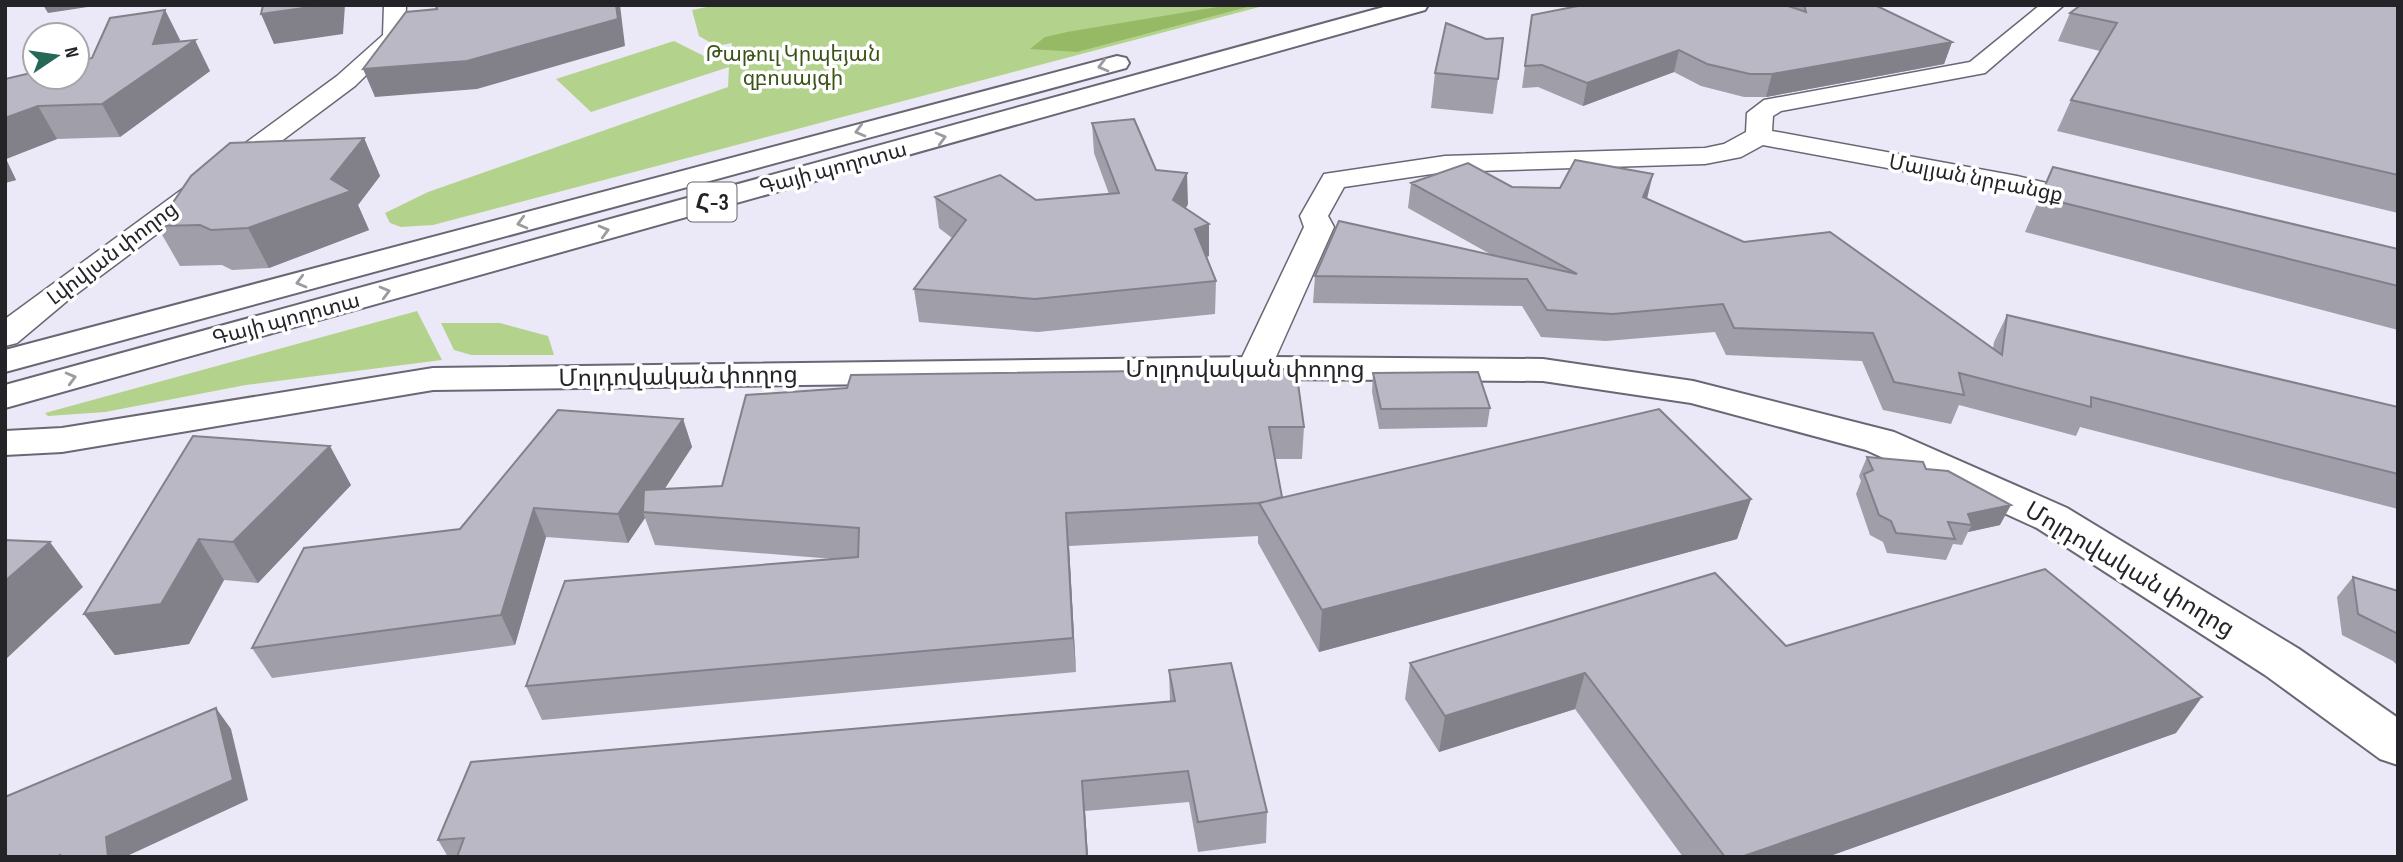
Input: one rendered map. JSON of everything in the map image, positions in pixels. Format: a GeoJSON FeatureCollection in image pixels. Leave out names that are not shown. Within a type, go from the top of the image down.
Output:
{"type":"FeatureCollection","features":[{"type":"Feature","properties":{"kind":"main road","name":"Գայի պողոտա"},"geometry":{"type":"LineString","coordinates":[[5,361],[1335,5]]}},
{"type":"Feature","properties":{"kind":"main road","name":"Գայի պողոտա"},"geometry":{"type":"LineString","coordinates":[[5,397],[1418,5]]}},
{"type":"Feature","properties":{"kind":"main road","name":"Մոլդովական փողոց"},"geometry":{"type":"LineString","coordinates":[[5,443],[62,440],[433,379],[1254,368],[1543,370],[1693,392],[1880,441],[2052,518],[2282,662],[2398,745]]}},
{"type":"Feature","properties":{"kind":"street","name":"Լվովյան փողոց"},"geometry":{"type":"LineString","coordinates":[[5,336],[56,294],[367,63],[394,37],[395,5]]}},
{"type":"Feature","properties":{"kind":"street"},"geometry":{"type":"LineString","coordinates":[[1254,368],[1319,227],[1314,216],[1334,180],[1445,164],[1705,156],[1732,150],[1759,136],[1759,113],[1773,105],[1977,68],[2053,5]]}},
{"type":"Feature","properties":{"kind":"street","name":"Մալյան նրբանցք"},"geometry":{"type":"LineString","coordinates":[[1759,136],[2017,184],[2112,206]]}},
{"type":"Feature","properties":{"kind":"green space","name":"Թաթուլ Կրպեյան զբոսայգի"},"geometry":{"type":"Polygon","coordinates":[[[716,5],[1267,5],[433,225],[401,227],[390,223],[385,213],[428,192],[728,87],[729,67],[591,112],[556,79],[674,41],[708,58],[731,53],[732,43],[716,46],[699,36],[692,10],[716,5]]]}},
{"type":"Feature","properties":{"kind":"green space"},"geometry":{"type":"Polygon","coordinates":[[[1229,5],[1255,5],[1077,52],[1030,49],[1045,37],[1067,32],[1229,5]]]}},
{"type":"Feature","properties":{"kind":"green space"},"geometry":{"type":"Polygon","coordinates":[[[417,311],[442,360],[246,385],[105,412],[48,416],[45,413],[417,311]]]}},
{"type":"Feature","properties":{"kind":"green space"},"geometry":{"type":"Polygon","coordinates":[[[441,323],[500,323],[548,336],[554,355],[471,355],[454,350],[441,323]]]}},
{"type":"Feature","properties":{"kind":"building"},"geometry":{"type":"Polygon","coordinates":[[[263,5],[325,5],[261,14],[263,5]]]}},
{"type":"Feature","properties":{"kind":"building"},"geometry":{"type":"Polygon","coordinates":[[[436,5],[616,5],[618,19],[467,61],[363,69],[406,12],[437,9],[436,5]]]}},
{"type":"Feature","properties":{"kind":"building"},"geometry":{"type":"Polygon","coordinates":[[[1583,5],[1785,5],[1806,12],[1804,5],[1875,5],[1952,42],[1772,74],[1750,74],[1707,64],[1679,50],[1587,83],[1542,65],[1525,66],[1532,15],[1583,5]]]}},
{"type":"Feature","properties":{"kind":"building"},"geometry":{"type":"Polygon","coordinates":[[[2081,5],[2398,5],[2398,175],[2071,100],[2117,23],[2070,13],[2081,5]]]}},
{"type":"Feature","properties":{"kind":"building"},"geometry":{"type":"Polygon","coordinates":[[[165,10],[153,44],[195,40],[102,104],[38,106],[5,118],[5,79],[21,75],[21,91],[91,91],[91,58],[110,18],[165,10]]]}},
{"type":"Feature","properties":{"kind":"building"},"geometry":{"type":"Polygon","coordinates":[[[1446,23],[1486,39],[1503,38],[1498,79],[1435,73],[1446,23]]]}},
{"type":"Feature","properties":{"kind":"building"},"geometry":{"type":"Polygon","coordinates":[[[1134,119],[1156,170],[1187,173],[1173,200],[1209,224],[1195,229],[1216,281],[1035,299],[914,289],[966,220],[935,197],[1000,175],[1036,200],[1119,193],[1092,123],[1134,119]]]}},
{"type":"Feature","properties":{"kind":"building"},"geometry":{"type":"Polygon","coordinates":[[[364,138],[331,179],[351,191],[248,228],[211,230],[200,225],[157,226],[191,176],[230,143],[364,138]]]}},
{"type":"Feature","properties":{"kind":"building"},"geometry":{"type":"Polygon","coordinates":[[[1575,160],[1653,174],[1643,197],[1744,242],[1830,232],[2002,355],[2007,315],[2398,407],[2398,474],[2091,397],[2091,407],[1959,373],[1964,395],[1894,382],[1873,333],[1734,328],[1723,304],[1613,314],[1547,310],[1527,279],[1315,276],[1339,221],[1577,274],[1411,183],[1468,163],[1512,187],[1560,188],[1575,160]]]}},
{"type":"Feature","properties":{"kind":"building"},"geometry":{"type":"Polygon","coordinates":[[[2053,167],[2398,249],[2398,286],[2040,197],[2053,167]]]}},
{"type":"Feature","properties":{"kind":"building"},"geometry":{"type":"Polygon","coordinates":[[[1296,369],[1304,427],[1269,427],[1282,497],[1260,503],[1066,513],[1073,638],[526,686],[565,581],[858,557],[859,528],[643,512],[644,490],[722,486],[746,395],[847,388],[851,375],[1296,369]]]}},
{"type":"Feature","properties":{"kind":"building"},"geometry":{"type":"Polygon","coordinates":[[[1478,372],[1490,408],[1381,409],[1373,373],[1478,372]]]}},
{"type":"Feature","properties":{"kind":"building"},"geometry":{"type":"Polygon","coordinates":[[[1659,409],[1751,499],[1322,610],[1259,503],[1659,409]]]}},
{"type":"Feature","properties":{"kind":"building"},"geometry":{"type":"Polygon","coordinates":[[[558,410],[683,419],[618,514],[534,508],[501,615],[252,648],[304,548],[460,529],[558,410]]]}},
{"type":"Feature","properties":{"kind":"building"},"geometry":{"type":"Polygon","coordinates":[[[193,436],[330,446],[233,542],[199,539],[161,604],[84,614],[193,436]]]}},
{"type":"Feature","properties":{"kind":"building"},"geometry":{"type":"Polygon","coordinates":[[[1867,457],[1923,462],[1926,469],[1948,471],[2011,505],[1968,514],[1972,525],[1948,522],[1955,539],[1896,533],[1891,521],[1879,515],[1864,474],[1873,470],[1867,457]]]}},
{"type":"Feature","properties":{"kind":"building"},"geometry":{"type":"Polygon","coordinates":[[[5,540],[50,542],[5,581],[5,540]]]}},
{"type":"Feature","properties":{"kind":"building"},"geometry":{"type":"Polygon","coordinates":[[[2045,569],[2202,697],[1741,857],[1725,857],[1585,673],[1445,716],[1410,663],[1715,573],[1786,646],[2045,569]]]}},
{"type":"Feature","properties":{"kind":"building"},"geometry":{"type":"Polygon","coordinates":[[[2353,577],[2398,591],[2398,634],[2358,614],[2353,577]]]}},
{"type":"Feature","properties":{"kind":"building"},"geometry":{"type":"Polygon","coordinates":[[[1231,663],[1267,812],[1198,822],[1188,771],[1082,781],[1087,857],[457,857],[464,838],[438,840],[471,762],[1175,701],[1169,670],[1231,663]]]}},
{"type":"Feature","properties":{"kind":"building"},"geometry":{"type":"Polygon","coordinates":[[[216,708],[233,780],[106,837],[108,857],[5,857],[5,797],[216,708]]]}}]}
